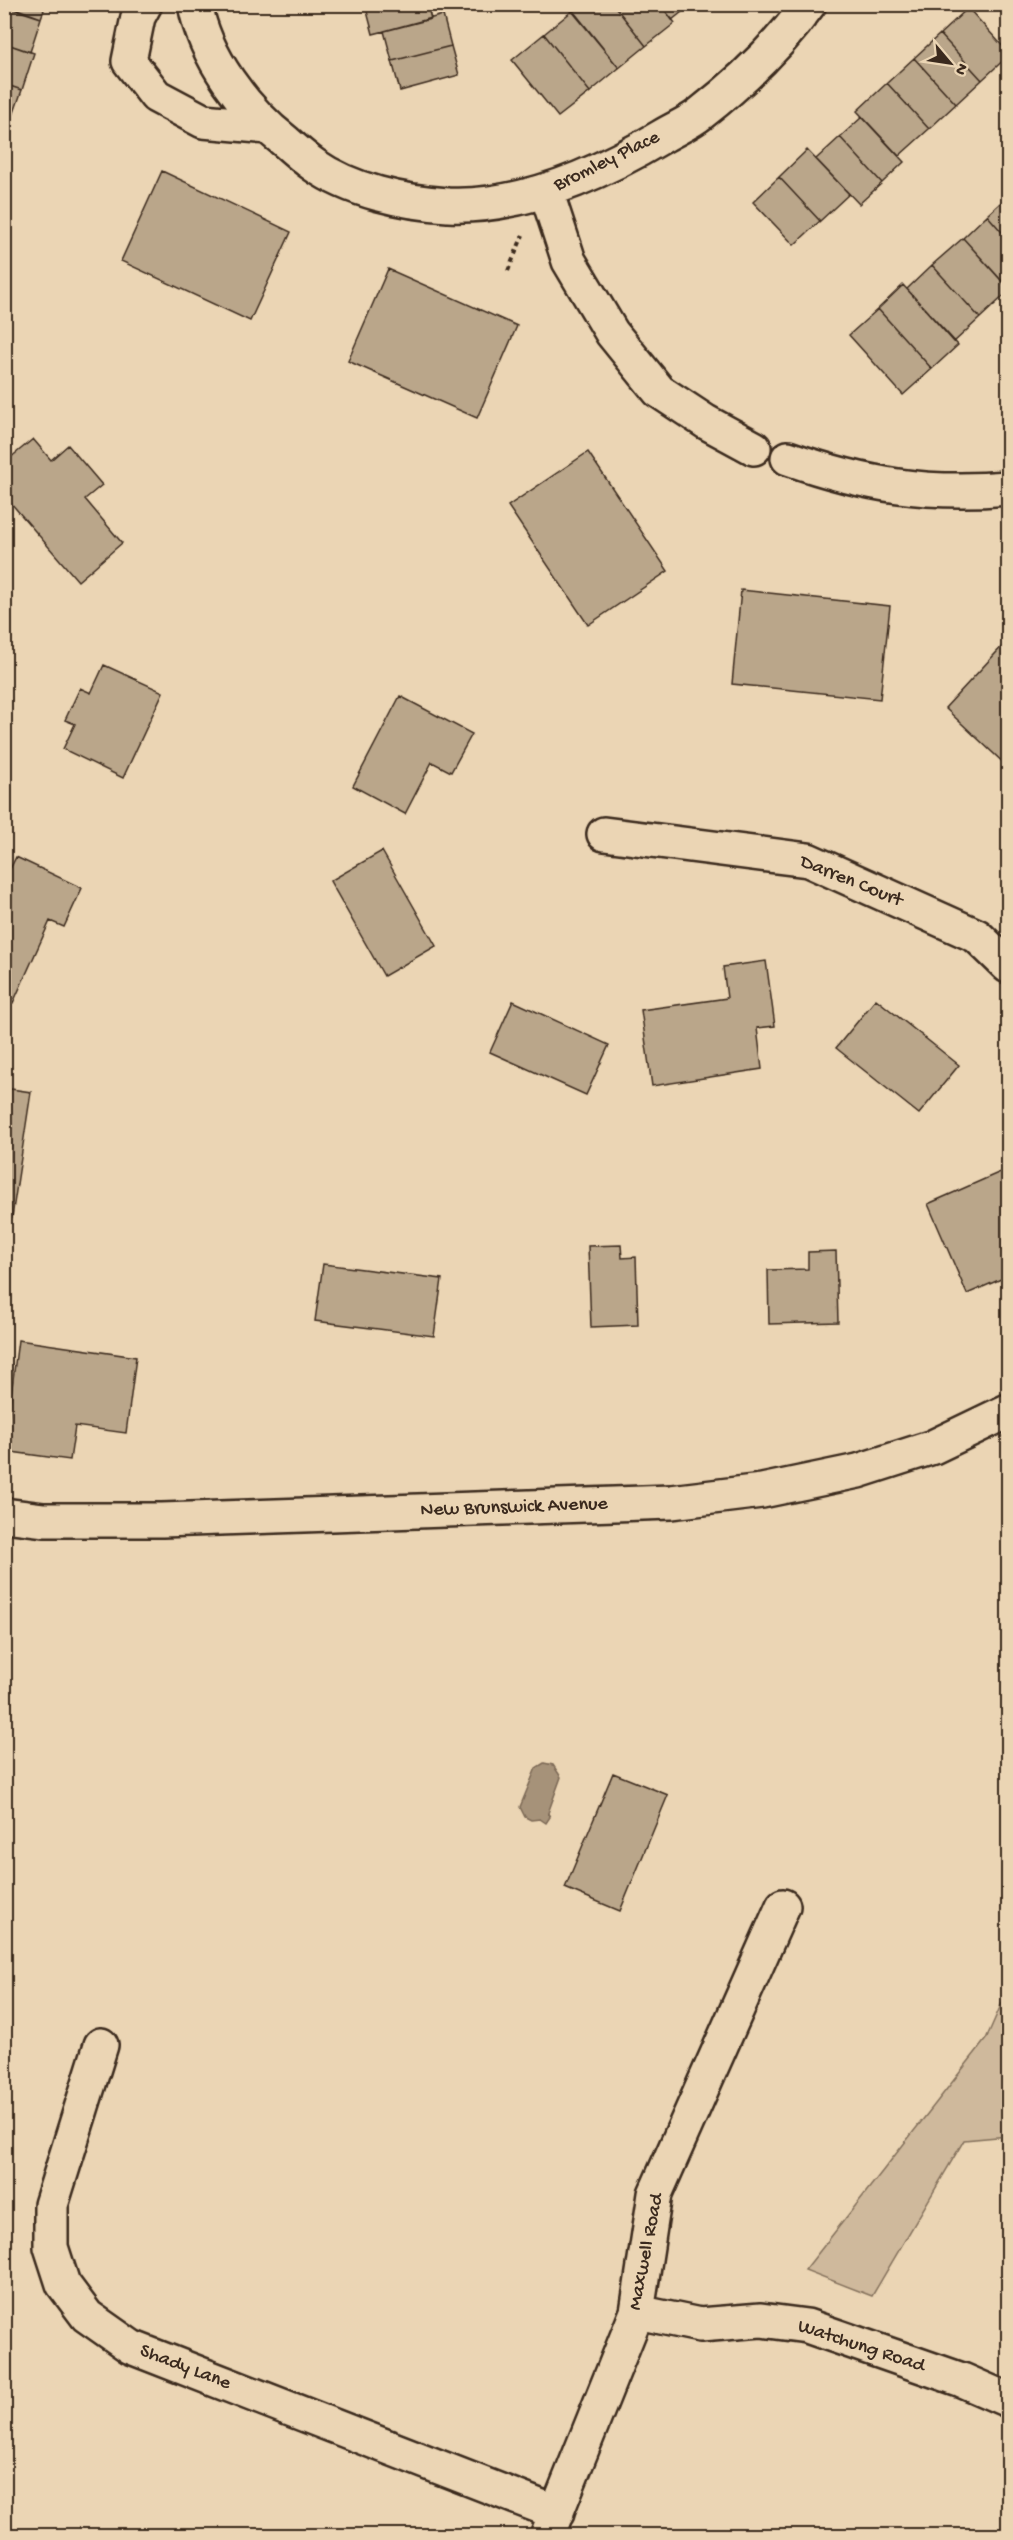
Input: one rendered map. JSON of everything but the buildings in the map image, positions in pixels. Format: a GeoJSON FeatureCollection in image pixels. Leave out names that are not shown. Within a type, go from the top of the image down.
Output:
{"type":"FeatureCollection","features":[{"type":"Feature","properties":{"kind":"street"},"geometry":{"type":"LineString","coordinates":[[145,4],[138,17],[129,61],[156,96],[203,121],[268,128]]}},
{"type":"Feature","properties":{"kind":"street","name":"Bromley Place"},"geometry":{"type":"LineString","coordinates":[[195,4],[206,39],[234,89],[268,128],[315,166],[366,190],[422,202],[478,204],[546,191],[634,153],[699,115],[764,58],[809,4]]}},
{"type":"Feature","properties":{"kind":"street"},"geometry":{"type":"LineString","coordinates":[[546,191],[569,261],[612,333],[660,391],[706,422],[754,448]]}},
{"type":"Feature","properties":{"kind":"street"},"geometry":{"type":"LineString","coordinates":[[788,458],[833,473],[879,484],[926,490],[973,491],[1008,488]]}},
{"type":"Feature","properties":{"kind":"street","name":"Darren Court"},"geometry":{"type":"LineString","coordinates":[[604,834],[808,860],[977,936],[1008,966]]}},
{"type":"Feature","properties":{"kind":"street","name":"New Brunswick Avenue"},"geometry":{"type":"LineString","coordinates":[[4,1515],[44,1520],[162,1520],[671,1502],[762,1491],[858,1471],[933,1447],[1008,1410]]}},
{"type":"Feature","properties":{"kind":"street","name":"Maxwell Road"},"geometry":{"type":"LineString","coordinates":[[552,2524],[638,2312],[655,2194],[783,1906]]}},
{"type":"Feature","properties":{"kind":"street","name":"Shady Lane"},"geometry":{"type":"LineString","coordinates":[[101,2045],[51,2205],[51,2247],[63,2284],[87,2316],[131,2348],[552,2524]]}},
{"type":"Feature","properties":{"kind":"street","name":"Watchung Road"},"geometry":{"type":"LineString","coordinates":[[638,2312],[700,2325],[760,2320],[807,2326],[962,2380],[1008,2400]]}},
{"type":"Feature","properties":{"kind":"path"},"geometry":{"type":"LineString","coordinates":[[508,271],[525,231]]}},
{"type":"Feature","properties":{"kind":"shaded area"},"geometry":{"type":"Polygon","coordinates":[[[544,1763],[553,1765],[561,1777],[548,1813],[550,1817],[546,1823],[540,1819],[531,1820],[525,1817],[520,1807],[536,1768],[544,1763]]]}},
{"type":"Feature","properties":{"kind":"shaded area"},"geometry":{"type":"Polygon","coordinates":[[[1008,1989],[1008,2136],[964,2140],[872,2296],[805,2270],[986,2039],[1008,1989]]]}}]}
